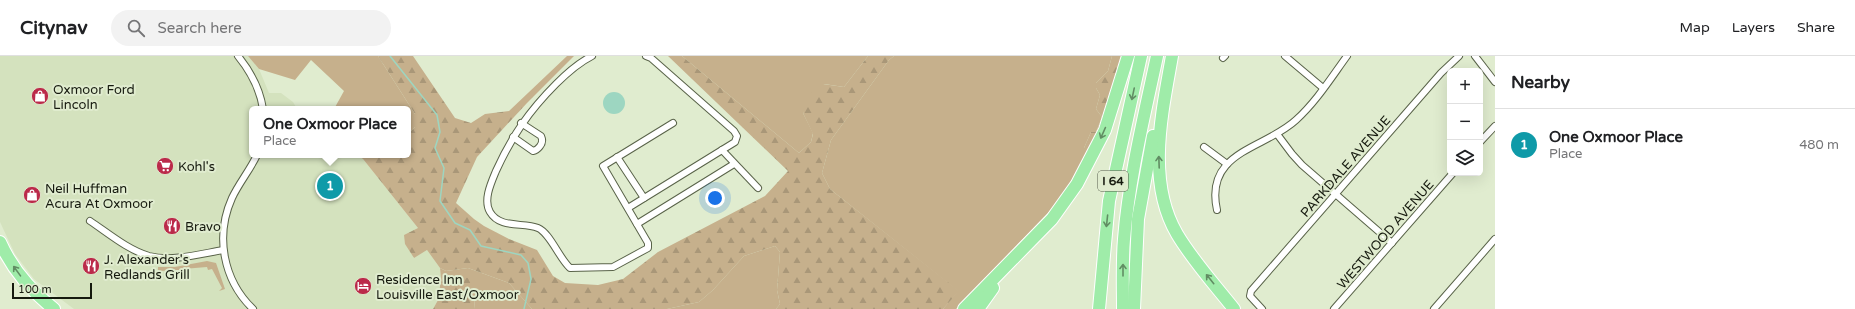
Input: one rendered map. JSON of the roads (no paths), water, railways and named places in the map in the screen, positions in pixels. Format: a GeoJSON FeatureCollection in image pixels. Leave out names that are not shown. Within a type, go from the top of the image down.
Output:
{"type":"FeatureCollection","features":[{"type":"Feature","properties":{"kind":"highway"},"geometry":{"type":"LineString","coordinates":[[964,309],[1052,219],[1086,170],[1105,130],[1128,56]]}},
{"type":"Feature","properties":{"kind":"highway","name":"I 64"},"geometry":{"type":"LineString","coordinates":[[1099,309],[1109,201],[1141,56]]}},
{"type":"Feature","properties":{"kind":"highway","name":"I 64"},"geometry":{"type":"LineString","coordinates":[[1123,309],[1124,240],[1126,217],[1142,122],[1157,56]]}},
{"type":"Feature","properties":{"kind":"highway"},"geometry":{"type":"LineString","coordinates":[[1134,309],[1137,240],[1141,198],[1170,56]]}},
{"type":"Feature","properties":{"kind":"highway"},"geometry":{"type":"LineString","coordinates":[[1170,56],[1159,139],[1161,181],[1168,210],[1177,233],[1190,254],[1234,309]]}},
{"type":"Feature","properties":{"kind":"highway"},"geometry":{"type":"LineString","coordinates":[[0,242],[23,279],[54,309]]}},
{"type":"Feature","properties":{"kind":"highway"},"geometry":{"type":"LineString","coordinates":[[978,309],[1021,250]]}},
{"type":"Feature","properties":{"kind":"street"},"geometry":{"type":"LineString","coordinates":[[238,56],[253,78],[259,92],[262,106]]}},
{"type":"Feature","properties":{"kind":"street"},"geometry":{"type":"LineString","coordinates":[[592,56],[572,68],[540,100],[522,123],[513,138],[494,178],[488,200],[490,212],[499,221],[538,228],[544,232],[570,268],[613,267],[648,248],[648,243],[603,166],[673,124]]}},
{"type":"Feature","properties":{"kind":"street"},"geometry":{"type":"LineString","coordinates":[[628,208],[735,142],[737,136],[734,131],[651,58],[646,56]]}},
{"type":"Feature","properties":{"kind":"street"},"geometry":{"type":"LineString","coordinates":[[1285,56],[1323,88]]}},
{"type":"Feature","properties":{"kind":"street"},"geometry":{"type":"LineString","coordinates":[[1217,210],[1216,199],[1218,183],[1227,164],[1239,153],[1277,134],[1305,111],[1347,56]]}},
{"type":"Feature","properties":{"kind":"street","name":"PARKDALE AVENUE"},"geometry":{"type":"LineString","coordinates":[[1262,309],[1252,299],[1250,293],[1441,73],[1459,56]]}},
{"type":"Feature","properties":{"kind":"street"},"geometry":{"type":"LineString","coordinates":[[1475,56],[1495,82]]}},
{"type":"Feature","properties":{"kind":"street"},"geometry":{"type":"LineString","coordinates":[[513,138],[533,151],[537,150],[542,144],[541,136],[522,123]]}},
{"type":"Feature","properties":{"kind":"street"},"geometry":{"type":"LineString","coordinates":[[1482,140],[1495,126]]}},
{"type":"Feature","properties":{"kind":"street"},"geometry":{"type":"LineString","coordinates":[[1277,134],[1292,154],[1335,194],[1392,243]]}},
{"type":"Feature","properties":{"kind":"street"},"geometry":{"type":"LineString","coordinates":[[1204,147],[1227,164]]}},
{"type":"Feature","properties":{"kind":"street"},"geometry":{"type":"LineString","coordinates":[[722,150],[758,188]]}},
{"type":"Feature","properties":{"kind":"street"},"geometry":{"type":"LineString","coordinates":[[617,157],[644,198]]}},
{"type":"Feature","properties":{"kind":"street"},"geometry":{"type":"LineString","coordinates":[[253,309],[245,301],[232,280],[223,250],[224,224],[230,203],[255,158]]}},
{"type":"Feature","properties":{"kind":"street"},"geometry":{"type":"LineString","coordinates":[[637,224],[734,164]]}},
{"type":"Feature","properties":{"kind":"street","name":"WESTWOOD AVENUE"},"geometry":{"type":"LineString","coordinates":[[1334,309],[1450,176]]}},
{"type":"Feature","properties":{"kind":"street"},"geometry":{"type":"LineString","coordinates":[[90,221],[130,247],[148,256],[176,257],[223,250]]}},
{"type":"Feature","properties":{"kind":"street"},"geometry":{"type":"LineString","coordinates":[[1434,309],[1495,239]]}},
{"type":"Feature","properties":{"kind":"waterway"},"geometry":{"type":"LineString","coordinates":[[390,56],[437,115],[440,132],[435,148],[444,168],[440,201],[455,223],[470,230],[481,246],[521,255],[528,263],[531,279],[524,309]]}},
{"type":"Feature","properties":{"kind":"place","name":"Oxmoor Ford Lincoln"},"geometry":{"type":"Point","coordinates":[40,96]}},
{"type":"Feature","properties":{"kind":"place","name":"Kohl's"},"geometry":{"type":"Point","coordinates":[165,166]}},
{"type":"Feature","properties":{"kind":"place","name":"One Oxmoor Place"},"geometry":{"type":"Point","coordinates":[330,186]}},
{"type":"Feature","properties":{"kind":"place","name":"Neil Huffman Acura At Oxmoor"},"geometry":{"type":"Point","coordinates":[32,195]}},
{"type":"Feature","properties":{"kind":"place","name":"Bravo"},"geometry":{"type":"Point","coordinates":[172,226]}},
{"type":"Feature","properties":{"kind":"place","name":"J. Alexander's Redlands Grill"},"geometry":{"type":"Point","coordinates":[91,266]}},
{"type":"Feature","properties":{"kind":"place","name":"Residence Inn Louisville East/Oxmoor"},"geometry":{"type":"Point","coordinates":[363,286]}}]}
